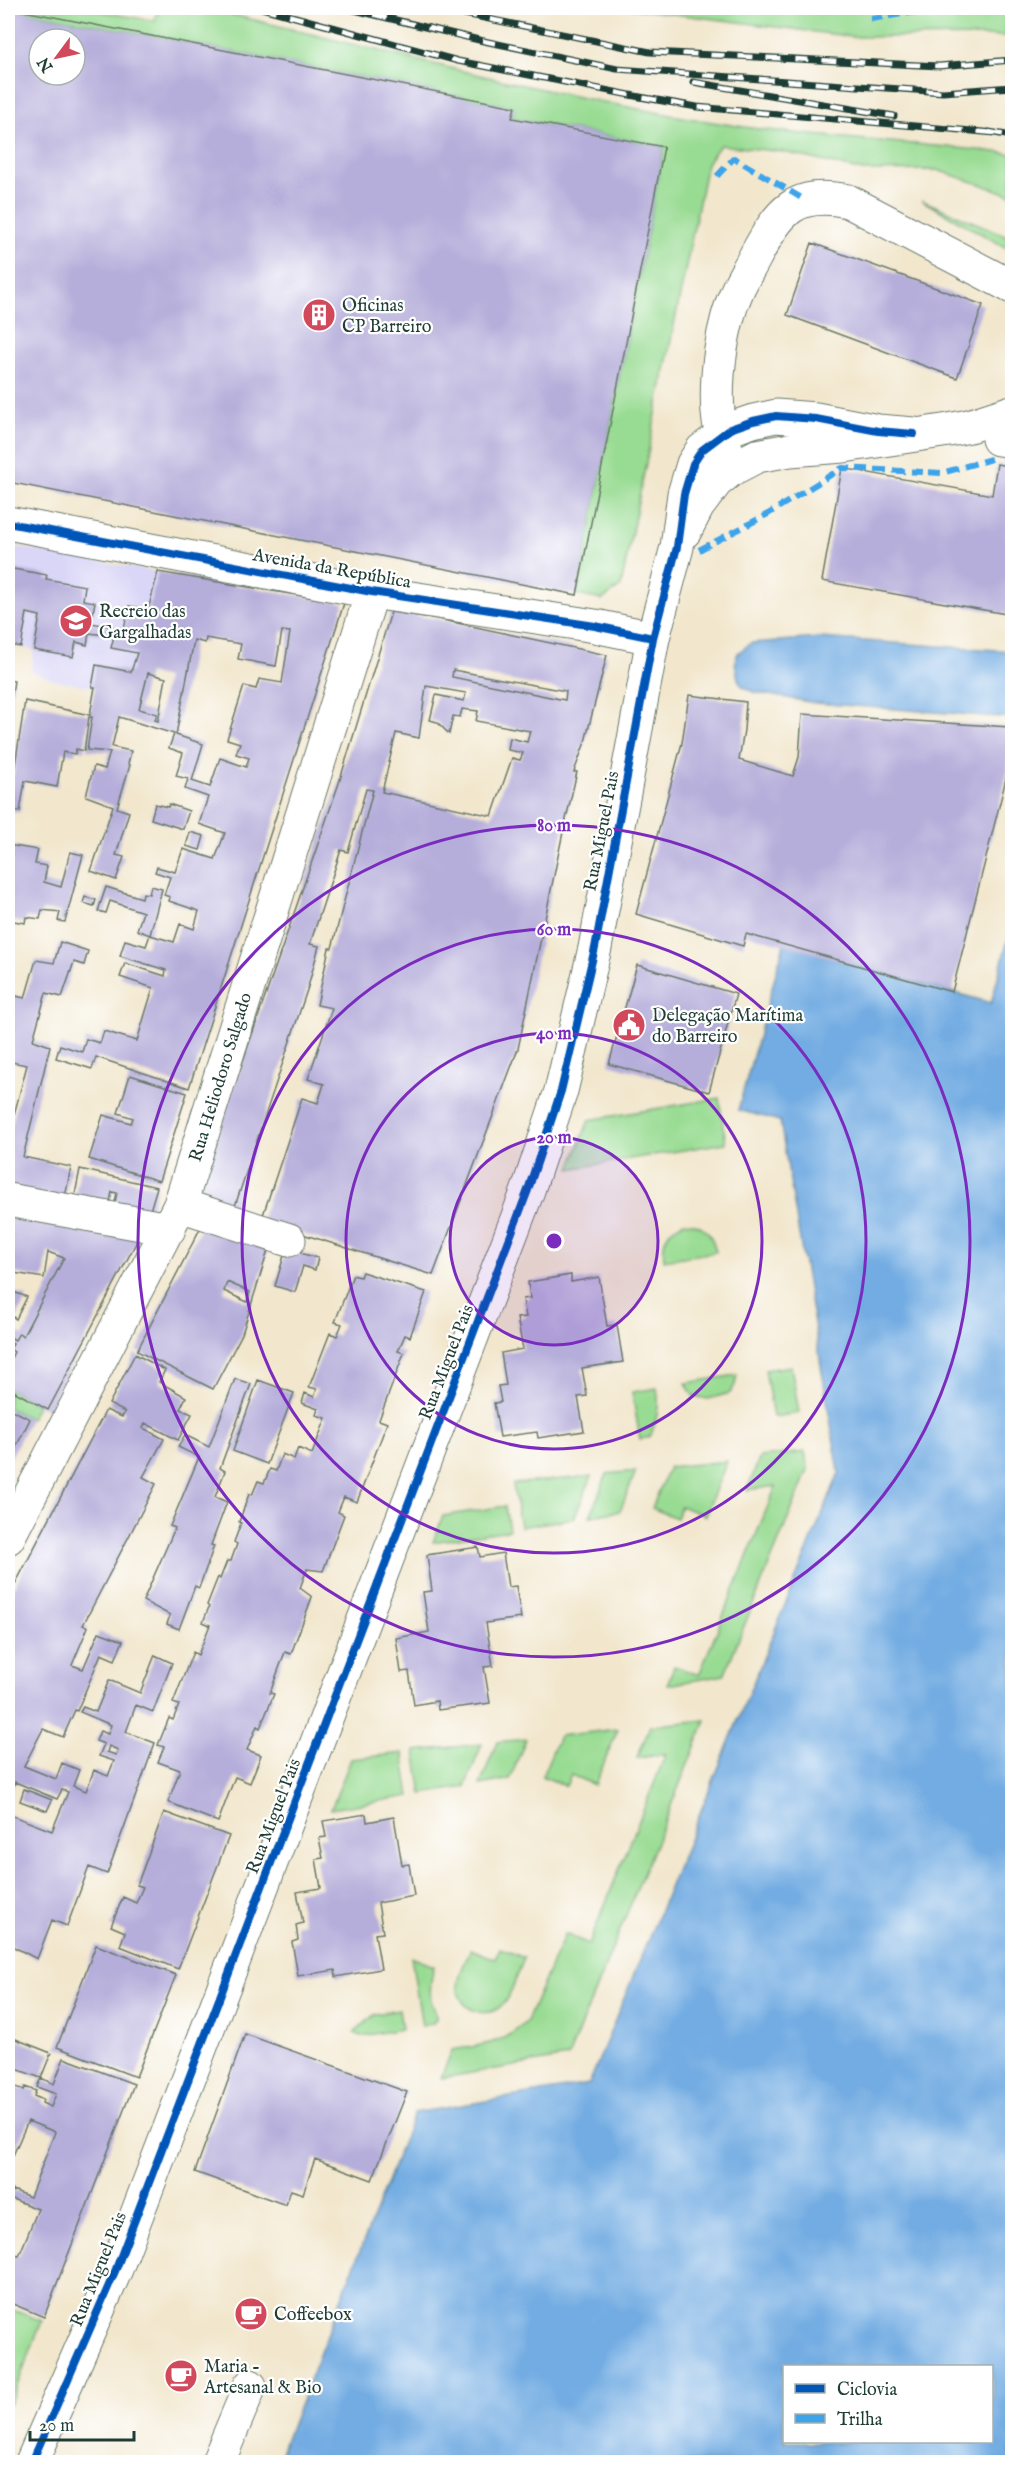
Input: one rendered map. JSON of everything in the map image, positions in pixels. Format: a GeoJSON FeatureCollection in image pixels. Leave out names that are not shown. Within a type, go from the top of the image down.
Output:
{"type":"FeatureCollection","features":[{"type":"Feature","properties":{"kind":"street"},"geometry":{"type":"LineString","coordinates":[[732,469],[721,435],[718,384],[727,321],[736,292],[771,228],[786,210],[805,200],[826,196],[848,201],[1012,287]]}},
{"type":"Feature","properties":{"kind":"street","name":"Rua Miguel Pais"},"geometry":{"type":"LineString","coordinates":[[32,2463],[120,2259],[535,1168],[561,1091],[595,948],[652,638],[677,547],[684,494],[693,464],[702,450],[721,435],[753,421],[790,416],[878,431],[914,434]]}},
{"type":"Feature","properties":{"kind":"street"},"geometry":{"type":"LineString","coordinates":[[914,434],[969,426],[1008,431]]}},
{"type":"Feature","properties":{"kind":"street","name":"Rua Miguel Pais"},"geometry":{"type":"LineString","coordinates":[[677,547],[705,496],[716,482],[732,469],[757,456],[844,446],[914,434]]}},
{"type":"Feature","properties":{"kind":"street","name":"Avenida da República"},"geometry":{"type":"LineString","coordinates":[[8,523],[372,592],[595,626],[652,638]]}},
{"type":"Feature","properties":{"kind":"street","name":"Rua Heliodoro Salgado"},"geometry":{"type":"LineString","coordinates":[[8,1539],[174,1217],[372,592]]}},
{"type":"Feature","properties":{"kind":"street"},"geometry":{"type":"LineString","coordinates":[[8,1200],[174,1217],[289,1240]]}},
{"type":"Feature","properties":{"kind":"street"},"geometry":{"type":"LineString","coordinates":[[218,2463],[250,2386]]}},
{"type":"Feature","properties":{"kind":"shaded area","name":"Recreio das Gargalhadas"},"geometry":{"type":"Polygon","coordinates":[[[8,545],[158,572],[126,693],[53,680],[31,671],[34,650],[8,645],[8,545]]]}},
{"type":"Feature","properties":{"kind":"green space"},"geometry":{"type":"Polygon","coordinates":[[[8,8],[80,8],[155,21],[158,8],[197,8],[543,89],[673,115],[772,131],[1012,154],[1012,195],[937,170],[863,171],[784,152],[720,145],[707,163],[621,586],[602,600],[577,595],[664,147],[512,118],[514,107],[8,8]]]}},
{"type":"Feature","properties":{"kind":"green space"},"geometry":{"type":"Polygon","coordinates":[[[627,8],[1012,8],[1012,36],[855,37],[627,8]]]}},
{"type":"Feature","properties":{"kind":"green space"},"geometry":{"type":"Polygon","coordinates":[[[921,200],[1012,238],[1012,251],[921,200]]]}},
{"type":"Feature","properties":{"kind":"green space"},"geometry":{"type":"Polygon","coordinates":[[[719,1098],[726,1143],[570,1169],[589,1120],[719,1098]]]}},
{"type":"Feature","properties":{"kind":"green space"},"geometry":{"type":"Polygon","coordinates":[[[684,1222],[697,1224],[706,1230],[716,1252],[664,1260],[666,1237],[684,1222]]]}},
{"type":"Feature","properties":{"kind":"green space"},"geometry":{"type":"Polygon","coordinates":[[[791,1366],[799,1413],[773,1417],[765,1370],[791,1366]]]}},
{"type":"Feature","properties":{"kind":"green space"},"geometry":{"type":"Polygon","coordinates":[[[737,1375],[730,1393],[708,1399],[693,1396],[686,1383],[737,1375]]]}},
{"type":"Feature","properties":{"kind":"green space"},"geometry":{"type":"Polygon","coordinates":[[[8,1388],[38,1405],[30,1419],[8,1408],[8,1388]]]}},
{"type":"Feature","properties":{"kind":"green space"},"geometry":{"type":"Polygon","coordinates":[[[657,1388],[658,1407],[650,1437],[640,1439],[632,1392],[657,1388]]]}},
{"type":"Feature","properties":{"kind":"green space"},"geometry":{"type":"Polygon","coordinates":[[[805,1452],[808,1470],[724,1675],[667,1685],[674,1666],[699,1675],[776,1486],[747,1490],[760,1457],[805,1452]]]}},
{"type":"Feature","properties":{"kind":"green space"},"geometry":{"type":"Polygon","coordinates":[[[727,1461],[705,1516],[681,1506],[676,1518],[652,1508],[669,1467],[727,1461]]]}},
{"type":"Feature","properties":{"kind":"green space"},"geometry":{"type":"Polygon","coordinates":[[[636,1471],[620,1511],[590,1516],[607,1474],[636,1471]]]}},
{"type":"Feature","properties":{"kind":"green space"},"geometry":{"type":"Polygon","coordinates":[[[592,1476],[574,1518],[520,1527],[513,1484],[592,1476]]]}},
{"type":"Feature","properties":{"kind":"green space"},"geometry":{"type":"Polygon","coordinates":[[[505,1506],[509,1530],[433,1542],[443,1516],[505,1506]]]}},
{"type":"Feature","properties":{"kind":"green space"},"geometry":{"type":"Polygon","coordinates":[[[706,1720],[568,2057],[441,2078],[452,2050],[483,2045],[501,2039],[510,2035],[527,2021],[565,1934],[589,1944],[666,1754],[637,1758],[650,1726],[706,1720]]]}},
{"type":"Feature","properties":{"kind":"green space"},"geometry":{"type":"Polygon","coordinates":[[[618,1729],[595,1785],[571,1775],[566,1786],[542,1776],[559,1736],[618,1729]]]}},
{"type":"Feature","properties":{"kind":"green space"},"geometry":{"type":"Polygon","coordinates":[[[526,1739],[510,1779],[480,1785],[497,1742],[526,1739]]]}},
{"type":"Feature","properties":{"kind":"green space"},"geometry":{"type":"Polygon","coordinates":[[[482,1744],[465,1787],[422,1794],[415,1751],[482,1744]]]}},
{"type":"Feature","properties":{"kind":"green space"},"geometry":{"type":"Polygon","coordinates":[[[403,1753],[410,1796],[331,1809],[351,1759],[403,1753]]]}},
{"type":"Feature","properties":{"kind":"green space"},"geometry":{"type":"Polygon","coordinates":[[[500,1948],[524,1958],[507,1999],[497,2009],[490,2012],[483,2013],[469,2008],[460,1997],[458,1984],[471,1949],[495,1959],[500,1948]]]}},
{"type":"Feature","properties":{"kind":"green space"},"geometry":{"type":"Polygon","coordinates":[[[411,1957],[434,1966],[430,1992],[436,2019],[433,2023],[422,2026],[411,1957]]]}},
{"type":"Feature","properties":{"kind":"green space"},"geometry":{"type":"Polygon","coordinates":[[[399,2010],[402,2029],[362,2036],[354,2033],[375,2014],[399,2010]]]}},
{"type":"Feature","properties":{"kind":"green space"},"geometry":{"type":"Polygon","coordinates":[[[8,2308],[42,2321],[10,2404],[8,2403],[8,2308]]]}},
{"type":"Feature","properties":{"kind":"water"},"geometry":{"type":"Polygon","coordinates":[[[820,638],[1012,651],[1012,718],[815,703],[753,692],[742,686],[738,679],[735,661],[738,653],[751,643],[820,638]]]}},
{"type":"Feature","properties":{"kind":"water"},"geometry":{"type":"Polygon","coordinates":[[[1012,925],[1012,2462],[277,2462],[414,2113],[589,2084],[839,1473],[780,1121],[738,1110],[784,944],[991,1003],[1012,925]]]}},
{"type":"Feature","properties":{"kind":"building","name":"Oficinas CP Barreiro"},"geometry":{"type":"Polygon","coordinates":[[[8,8],[515,107],[512,118],[664,147],[577,595],[8,482],[8,8]]]}},
{"type":"Feature","properties":{"kind":"building"},"geometry":{"type":"Polygon","coordinates":[[[812,243],[983,305],[957,378],[787,315],[812,243]]]}},
{"type":"Feature","properties":{"kind":"building"},"geometry":{"type":"Polygon","coordinates":[[[997,464],[1012,467],[1012,615],[822,581],[842,468],[992,495],[997,464]]]}},
{"type":"Feature","properties":{"kind":"building"},"geometry":{"type":"Polygon","coordinates":[[[8,568],[47,575],[46,579],[85,586],[83,600],[95,602],[91,623],[124,629],[129,606],[148,610],[158,572],[344,603],[189,1088],[96,1057],[92,1069],[56,1058],[60,1045],[82,1052],[86,1039],[100,1043],[104,1031],[137,1041],[153,988],[120,977],[125,963],[165,976],[166,970],[120,956],[125,940],[146,946],[150,935],[174,942],[180,924],[194,929],[199,911],[169,901],[170,897],[164,895],[170,877],[155,872],[157,867],[175,872],[183,849],[215,859],[225,833],[199,824],[208,797],[185,789],[188,779],[176,776],[183,753],[169,748],[174,734],[119,717],[112,747],[131,751],[128,764],[130,765],[117,808],[129,812],[116,855],[124,857],[116,880],[91,871],[113,806],[86,796],[94,766],[105,769],[110,752],[87,750],[92,717],[89,717],[84,751],[76,749],[75,754],[63,752],[57,787],[25,781],[20,812],[8,810],[25,701],[90,715],[96,665],[131,672],[137,653],[111,648],[114,636],[89,633],[87,645],[76,642],[73,657],[34,650],[40,616],[27,613],[21,647],[8,645],[8,568]],[[282,631],[276,666],[238,659],[241,644],[206,638],[205,643],[194,640],[176,735],[203,744],[192,781],[210,787],[220,758],[246,767],[249,758],[236,754],[240,743],[227,739],[244,686],[256,689],[259,679],[282,683],[290,632],[282,631]],[[148,673],[139,709],[157,714],[155,720],[158,721],[166,678],[148,673]]]}},
{"type":"Feature","properties":{"kind":"building"},"geometry":{"type":"Polygon","coordinates":[[[391,612],[438,619],[607,655],[585,742],[574,772],[577,772],[518,1049],[433,1275],[261,1221],[302,1098],[318,1103],[324,1084],[308,1079],[332,1008],[317,1005],[329,948],[332,948],[373,790],[366,789],[348,852],[341,850],[310,944],[319,946],[308,987],[233,1212],[195,1200],[339,783],[391,612]],[[453,670],[452,677],[565,700],[566,691],[453,670]],[[426,686],[419,738],[396,733],[382,792],[492,816],[512,758],[520,760],[523,753],[508,750],[510,738],[527,742],[530,731],[476,721],[478,711],[462,709],[460,717],[453,716],[449,734],[437,722],[430,720],[436,695],[464,701],[466,693],[426,686]]]}},
{"type":"Feature","properties":{"kind":"building"},"geometry":{"type":"Polygon","coordinates":[[[8,680],[14,681],[9,711],[8,711],[8,680]]]}},
{"type":"Feature","properties":{"kind":"building"},"geometry":{"type":"Polygon","coordinates":[[[689,695],[746,702],[739,760],[793,776],[799,757],[802,714],[1010,727],[1008,771],[952,992],[746,934],[743,946],[636,914],[682,743],[689,695]]]}},
{"type":"Feature","properties":{"kind":"building"},"geometry":{"type":"Polygon","coordinates":[[[155,804],[168,807],[169,804],[189,811],[183,829],[151,819],[155,804]]]}},
{"type":"Feature","properties":{"kind":"building"},"geometry":{"type":"Polygon","coordinates":[[[190,832],[204,836],[200,850],[186,846],[190,832]]]}},
{"type":"Feature","properties":{"kind":"building"},"geometry":{"type":"Polygon","coordinates":[[[8,845],[38,850],[35,864],[47,866],[44,882],[61,887],[70,852],[83,855],[65,922],[58,921],[60,912],[42,910],[40,919],[26,917],[25,923],[8,920],[8,845]]]}},
{"type":"Feature","properties":{"kind":"building"},"geometry":{"type":"Polygon","coordinates":[[[151,886],[162,889],[150,935],[137,930],[143,912],[110,901],[106,913],[98,911],[106,887],[142,898],[143,893],[149,894],[151,886]]]}},
{"type":"Feature","properties":{"kind":"building"},"geometry":{"type":"Polygon","coordinates":[[[85,897],[96,900],[94,906],[83,903],[85,897]]]}},
{"type":"Feature","properties":{"kind":"building"},"geometry":{"type":"Polygon","coordinates":[[[60,942],[88,951],[84,965],[74,962],[62,997],[46,993],[33,1040],[50,1046],[23,1157],[71,1167],[65,1198],[8,1188],[10,1153],[8,1153],[8,1138],[27,1065],[11,1062],[12,1054],[8,1053],[8,990],[12,991],[11,995],[25,998],[36,960],[54,963],[60,942]]]}},
{"type":"Feature","properties":{"kind":"building"},"geometry":{"type":"Polygon","coordinates":[[[637,965],[736,994],[709,1092],[609,1064],[637,965]]]}},
{"type":"Feature","properties":{"kind":"building"},"geometry":{"type":"Polygon","coordinates":[[[130,1075],[187,1093],[159,1181],[89,1159],[103,1115],[131,1123],[133,1118],[118,1113],[130,1075]]]}},
{"type":"Feature","properties":{"kind":"building"},"geometry":{"type":"Polygon","coordinates":[[[80,1169],[157,1187],[149,1214],[114,1207],[117,1193],[112,1192],[109,1206],[74,1200],[80,1169]]]}},
{"type":"Feature","properties":{"kind":"building"},"geometry":{"type":"Polygon","coordinates":[[[8,1214],[134,1237],[137,1241],[48,1410],[8,1388],[8,1359],[10,1360],[14,1352],[10,1349],[13,1344],[8,1341],[8,1336],[15,1340],[19,1333],[23,1336],[64,1258],[48,1252],[44,1278],[8,1272],[8,1214]]]}},
{"type":"Feature","properties":{"kind":"building"},"geometry":{"type":"Polygon","coordinates":[[[203,1223],[270,1244],[242,1334],[213,1389],[137,1351],[203,1223]],[[227,1282],[224,1291],[247,1302],[250,1292],[227,1282]]]}},
{"type":"Feature","properties":{"kind":"building"},"geometry":{"type":"Polygon","coordinates":[[[286,1249],[318,1258],[315,1270],[303,1266],[295,1292],[275,1286],[286,1249]]]}},
{"type":"Feature","properties":{"kind":"building"},"geometry":{"type":"Polygon","coordinates":[[[362,1272],[426,1292],[410,1337],[405,1335],[398,1351],[404,1353],[379,1420],[387,1423],[357,1502],[344,1497],[338,1512],[344,1515],[323,1571],[307,1569],[300,1588],[312,1597],[291,1654],[285,1652],[270,1693],[274,1694],[260,1728],[257,1726],[247,1750],[261,1755],[250,1783],[235,1777],[218,1822],[168,1802],[180,1770],[158,1762],[164,1747],[158,1745],[169,1718],[173,1720],[179,1705],[173,1703],[193,1652],[198,1655],[210,1625],[203,1622],[209,1607],[207,1605],[218,1577],[220,1579],[227,1561],[231,1561],[237,1544],[234,1542],[241,1523],[239,1522],[249,1494],[252,1495],[258,1481],[264,1483],[270,1469],[276,1471],[282,1454],[294,1459],[298,1448],[312,1454],[326,1418],[316,1415],[318,1409],[302,1403],[305,1393],[314,1397],[317,1389],[309,1387],[330,1333],[337,1336],[342,1324],[335,1322],[353,1275],[360,1277],[362,1272]]]}},
{"type":"Feature","properties":{"kind":"building"},"geometry":{"type":"Polygon","coordinates":[[[571,1275],[571,1282],[599,1277],[607,1326],[617,1325],[623,1362],[582,1368],[587,1396],[578,1397],[584,1431],[538,1438],[537,1432],[500,1437],[494,1403],[501,1402],[498,1386],[506,1385],[501,1353],[523,1349],[517,1318],[526,1317],[523,1299],[530,1298],[528,1282],[571,1275]]]}},
{"type":"Feature","properties":{"kind":"building"},"geometry":{"type":"Polygon","coordinates":[[[8,1290],[27,1297],[16,1319],[8,1313],[8,1290]]]}},
{"type":"Feature","properties":{"kind":"building"},"geometry":{"type":"Polygon","coordinates":[[[135,1354],[165,1370],[159,1382],[186,1397],[180,1409],[192,1414],[178,1440],[145,1423],[143,1428],[164,1439],[143,1477],[156,1484],[83,1625],[88,1627],[72,1665],[83,1669],[99,1632],[123,1641],[115,1660],[101,1654],[77,1711],[75,1710],[63,1737],[43,1729],[24,1766],[56,1779],[62,1763],[79,1770],[73,1786],[86,1791],[94,1770],[108,1776],[114,1761],[99,1756],[104,1744],[96,1741],[100,1731],[108,1734],[111,1725],[80,1712],[83,1707],[96,1712],[109,1680],[140,1693],[155,1655],[172,1663],[153,1712],[136,1705],[126,1732],[155,1743],[107,1874],[89,1867],[67,1926],[52,1920],[37,1959],[8,1944],[8,1814],[52,1831],[68,1792],[62,1790],[57,1799],[15,1782],[12,1789],[8,1788],[8,1598],[106,1410],[122,1417],[125,1412],[109,1404],[135,1354]],[[109,1746],[107,1752],[116,1755],[118,1750],[109,1746]]]}},
{"type":"Feature","properties":{"kind":"building"},"geometry":{"type":"Polygon","coordinates":[[[235,1379],[251,1384],[220,1468],[225,1471],[215,1497],[227,1502],[211,1545],[214,1546],[199,1588],[195,1586],[179,1629],[167,1624],[170,1615],[143,1601],[175,1528],[170,1526],[199,1457],[178,1447],[185,1435],[209,1447],[235,1379]]]}},
{"type":"Feature","properties":{"kind":"building"},"geometry":{"type":"Polygon","coordinates":[[[258,1380],[294,1393],[267,1464],[233,1451],[258,1380]]]}},
{"type":"Feature","properties":{"kind":"building"},"geometry":{"type":"Polygon","coordinates":[[[8,1408],[30,1419],[8,1463],[8,1408]]]}},
{"type":"Feature","properties":{"kind":"building"},"geometry":{"type":"Polygon","coordinates":[[[478,1547],[480,1557],[503,1553],[508,1587],[516,1586],[521,1618],[486,1623],[493,1666],[484,1667],[490,1703],[438,1710],[437,1701],[414,1705],[409,1671],[401,1672],[396,1638],[429,1632],[423,1592],[432,1591],[427,1555],[478,1547]]]}},
{"type":"Feature","properties":{"kind":"building"},"geometry":{"type":"Polygon","coordinates":[[[24,1789],[52,1800],[47,1811],[20,1801],[24,1789]]]}},
{"type":"Feature","properties":{"kind":"building"},"geometry":{"type":"Polygon","coordinates":[[[164,1812],[229,1836],[178,1969],[120,1946],[125,1932],[111,1926],[123,1897],[136,1903],[143,1887],[137,1885],[164,1812]]]}},
{"type":"Feature","properties":{"kind":"building"},"geometry":{"type":"Polygon","coordinates":[[[366,1814],[367,1822],[394,1817],[402,1865],[409,1864],[414,1896],[378,1903],[383,1933],[375,1934],[381,1969],[336,1977],[335,1970],[298,1976],[292,1942],[298,1940],[296,1925],[303,1923],[297,1892],[321,1888],[316,1859],[323,1858],[319,1838],[326,1837],[323,1821],[366,1814]]]}},
{"type":"Feature","properties":{"kind":"building"},"geometry":{"type":"Polygon","coordinates":[[[96,1945],[176,1975],[136,2077],[57,2047],[96,1945]]]}},
{"type":"Feature","properties":{"kind":"building"},"geometry":{"type":"Polygon","coordinates":[[[245,2034],[407,2092],[372,2180],[315,2159],[303,2194],[291,2190],[286,2205],[195,2172],[245,2034]]]}},
{"type":"Feature","properties":{"kind":"building"},"geometry":{"type":"Polygon","coordinates":[[[8,2036],[51,2053],[41,2078],[8,2066],[8,2036]]]}},
{"type":"Feature","properties":{"kind":"building"},"geometry":{"type":"Polygon","coordinates":[[[64,2058],[134,2084],[44,2317],[8,2302],[8,2252],[19,2256],[38,2209],[10,2198],[13,2190],[30,2197],[55,2132],[28,2121],[8,2167],[8,2084],[24,2090],[25,2087],[36,2091],[34,2096],[51,2107],[56,2094],[37,2087],[41,2078],[54,2084],[64,2058]]]}},
{"type":"Feature","properties":{"kind":"railway"},"geometry":{"type":"LineString","coordinates":[[262,8],[458,61],[697,107],[995,133]]}},
{"type":"Feature","properties":{"kind":"railway"},"geometry":{"type":"LineString","coordinates":[[346,8],[479,40],[617,69],[943,92],[1012,87]]}},
{"type":"Feature","properties":{"kind":"railway"},"geometry":{"type":"LineString","coordinates":[[435,8],[650,52],[939,66],[1012,60]]}},
{"type":"Feature","properties":{"kind":"railway"},"geometry":{"type":"LineString","coordinates":[[693,82],[894,116]]}},
{"type":"Feature","properties":{"kind":"railway"},"geometry":{"type":"LineString","coordinates":[[989,132],[1012,136]]}},
{"type":"Feature","properties":{"kind":"marked path"},"geometry":{"type":"LineString","coordinates":[[871,19],[941,8]]}},
{"type":"Feature","properties":{"kind":"marked path"},"geometry":{"type":"LineString","coordinates":[[717,176],[734,158],[805,200]]}},
{"type":"Feature","properties":{"kind":"marked path"},"geometry":{"type":"LineString","coordinates":[[699,550],[768,514],[842,468],[942,473],[991,459]]}},
{"type":"Feature","properties":{"kind":"cycle path"},"geometry":{"type":"LineString","coordinates":[[32,2462],[116,2269],[528,1190],[561,1091],[595,948],[653,638],[677,547],[684,494],[693,464],[702,450],[730,429],[776,416],[816,419],[878,431],[914,434]]}},
{"type":"Feature","properties":{"kind":"cycle path"},"geometry":{"type":"LineString","coordinates":[[8,523],[372,592],[595,626],[653,638]]}},
{"type":"Feature","properties":{"kind":"place","name":"Oficinas CP Barreiro"},"geometry":{"type":"Point","coordinates":[319,315]}},
{"type":"Feature","properties":{"kind":"place","name":"Recreio das Gargalhadas"},"geometry":{"type":"Point","coordinates":[76,621]}},
{"type":"Feature","properties":{"kind":"place","name":"Delegação Marítima do Barreiro"},"geometry":{"type":"Point","coordinates":[629,1025]}},
{"type":"Feature","properties":{"kind":"place","name":"Coffeebox"},"geometry":{"type":"Point","coordinates":[251,2314]}},
{"type":"Feature","properties":{"kind":"place","name":"Maria - Artesanal & Bio"},"geometry":{"type":"Point","coordinates":[181,2376]}}]}
